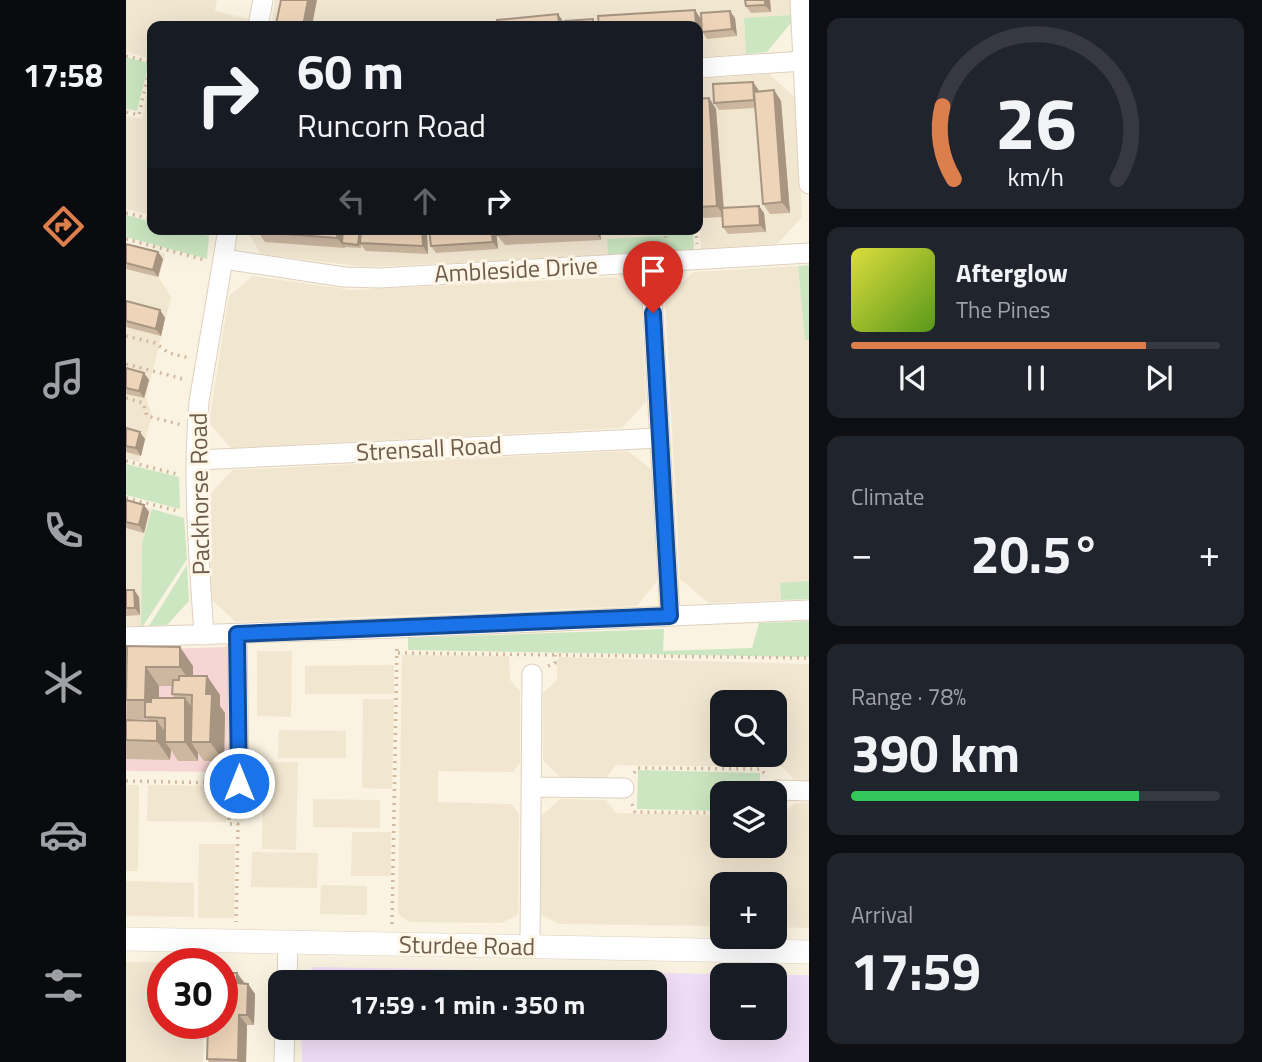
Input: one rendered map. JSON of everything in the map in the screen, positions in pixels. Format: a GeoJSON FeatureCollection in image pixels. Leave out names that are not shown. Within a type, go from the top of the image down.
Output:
{"type":"FeatureCollection","features":[{"type":"Feature","properties":{"kind":"street"},"geometry":{"type":"LineString","coordinates":[[259,21],[263,0]]}},
{"type":"Feature","properties":{"kind":"street"},"geometry":{"type":"LineString","coordinates":[[800,0],[809,184]]}},
{"type":"Feature","properties":{"kind":"street"},"geometry":{"type":"LineString","coordinates":[[703,68],[803,61]]}},
{"type":"Feature","properties":{"kind":"street","name":"Packhorse Road"},"geometry":{"type":"LineString","coordinates":[[204,635],[196,515],[198,402],[227,235]]}},
{"type":"Feature","properties":{"kind":"street","name":"Ambleside Drive"},"geometry":{"type":"LineString","coordinates":[[223,259],[344,277],[380,278],[809,253]]}},
{"type":"Feature","properties":{"kind":"street"},"geometry":{"type":"LineString","coordinates":[[650,263],[670,616]]}},
{"type":"Feature","properties":{"kind":"street","name":"Strensall Road"},"geometry":{"type":"LineString","coordinates":[[197,469],[660,438]]}},
{"type":"Feature","properties":{"kind":"street"},"geometry":{"type":"LineString","coordinates":[[126,637],[809,610]]}},
{"type":"Feature","properties":{"kind":"street"},"geometry":{"type":"LineString","coordinates":[[233,783],[237,634]]}},
{"type":"Feature","properties":{"kind":"street"},"geometry":{"type":"LineString","coordinates":[[530,947],[532,674]]}},
{"type":"Feature","properties":{"kind":"street"},"geometry":{"type":"LineString","coordinates":[[531,787],[624,788]]}},
{"type":"Feature","properties":{"kind":"street"},"geometry":{"type":"LineString","coordinates":[[787,790],[809,791]]}},
{"type":"Feature","properties":{"kind":"street","name":"Sturdee Road"},"geometry":{"type":"LineString","coordinates":[[126,939],[809,952]]}},
{"type":"Feature","properties":{"kind":"street"},"geometry":{"type":"LineString","coordinates":[[200,941],[200,948]]}},
{"type":"Feature","properties":{"kind":"street"},"geometry":{"type":"LineString","coordinates":[[287,970],[288,943]]}},
{"type":"Feature","properties":{"kind":"street"},"geometry":{"type":"LineString","coordinates":[[284,1062],[285,1040]]}},
{"type":"Feature","properties":{"kind":"path"},"geometry":{"type":"LineString","coordinates":[[126,55],[147,61]]}},
{"type":"Feature","properties":{"kind":"path"},"geometry":{"type":"LineString","coordinates":[[126,112],[139,115],[147,80]]}},
{"type":"Feature","properties":{"kind":"path"},"geometry":{"type":"LineString","coordinates":[[126,213],[147,218]]}},
{"type":"Feature","properties":{"kind":"path"},"geometry":{"type":"LineString","coordinates":[[126,239],[210,261],[223,259]]}},
{"type":"Feature","properties":{"kind":"path"},"geometry":{"type":"LineString","coordinates":[[126,336],[155,343],[169,353],[192,359]]}},
{"type":"Feature","properties":{"kind":"path"},"geometry":{"type":"LineString","coordinates":[[126,364],[189,380]]}},
{"type":"Feature","properties":{"kind":"path"},"geometry":{"type":"LineString","coordinates":[[126,398],[143,403],[147,416],[183,425]]}},
{"type":"Feature","properties":{"kind":"path"},"geometry":{"type":"LineString","coordinates":[[126,461],[197,469]]}},
{"type":"Feature","properties":{"kind":"path"},"geometry":{"type":"LineString","coordinates":[[126,498],[196,515]]}},
{"type":"Feature","properties":{"kind":"path"},"geometry":{"type":"LineString","coordinates":[[392,924],[397,628]]}},
{"type":"Feature","properties":{"kind":"path"},"geometry":{"type":"LineString","coordinates":[[398,653],[809,658]]}},
{"type":"Feature","properties":{"kind":"path"},"geometry":{"type":"LineString","coordinates":[[710,813],[635,812],[624,788],[637,768],[761,769],[771,781]]}},
{"type":"Feature","properties":{"kind":"path"},"geometry":{"type":"LineString","coordinates":[[126,781],[233,783],[229,824],[238,824],[236,922]]}},
{"type":"Feature","properties":{"kind":"shaded area"},"geometry":{"type":"Polygon","coordinates":[[[126,0],[217,0],[215,11],[249,19],[147,21],[147,58],[126,52],[126,0]]]}},
{"type":"Feature","properties":{"kind":"shaded area"},"geometry":{"type":"Polygon","coordinates":[[[275,0],[790,0],[791,15],[744,18],[746,54],[703,57],[703,21],[272,21],[275,0]]]}},
{"type":"Feature","properties":{"kind":"shaded area"},"geometry":{"type":"Polygon","coordinates":[[[769,74],[796,98],[802,217],[777,244],[701,249],[703,79],[769,74]]]}},
{"type":"Feature","properties":{"kind":"shaded area"},"geometry":{"type":"Polygon","coordinates":[[[147,93],[147,214],[126,209],[126,116],[142,119],[147,93]]]}},
{"type":"Feature","properties":{"kind":"shaded area"},"geometry":{"type":"Polygon","coordinates":[[[250,235],[663,235],[607,239],[608,256],[366,267],[261,254],[250,235]]]}},
{"type":"Feature","properties":{"kind":"shaded area"},"geometry":{"type":"Polygon","coordinates":[[[126,244],[165,254],[159,278],[171,297],[146,397],[152,416],[139,462],[126,458],[126,244]]]}},
{"type":"Feature","properties":{"kind":"shaded area"},"geometry":{"type":"Polygon","coordinates":[[[798,266],[805,339],[809,340],[809,581],[780,584],[781,600],[709,603],[680,579],[665,300],[693,272],[798,266]]]}},
{"type":"Feature","properties":{"kind":"shaded area"},"geometry":{"type":"Polygon","coordinates":[[[253,276],[352,290],[616,277],[641,301],[646,402],[622,428],[231,448],[209,423],[229,296],[253,276]]]}},
{"type":"Feature","properties":{"kind":"shaded area"},"geometry":{"type":"Polygon","coordinates":[[[628,451],[652,470],[657,581],[637,606],[236,622],[212,600],[207,498],[232,470],[628,451]]]}},
{"type":"Feature","properties":{"kind":"shaded area"},"geometry":{"type":"Polygon","coordinates":[[[126,502],[152,509],[142,543],[141,626],[126,626],[126,502]]]}},
{"type":"Feature","properties":{"kind":"shaded area"},"geometry":{"type":"Polygon","coordinates":[[[229,647],[227,772],[126,771],[126,650],[229,647]]]}},
{"type":"Feature","properties":{"kind":"shaded area"},"geometry":{"type":"Polygon","coordinates":[[[257,651],[292,651],[291,717],[257,716],[257,651]]]}},
{"type":"Feature","properties":{"kind":"shaded area"},"geometry":{"type":"Polygon","coordinates":[[[402,655],[509,656],[510,680],[520,691],[520,763],[513,772],[438,771],[438,802],[512,804],[519,814],[518,915],[501,923],[409,922],[398,914],[402,655]]]}},
{"type":"Feature","properties":{"kind":"shaded area"},"geometry":{"type":"Polygon","coordinates":[[[560,657],[809,664],[809,782],[796,782],[782,767],[787,767],[787,690],[710,690],[710,766],[616,765],[605,779],[561,778],[543,761],[543,693],[557,680],[557,660],[560,657]]]}},
{"type":"Feature","properties":{"kind":"shaded area"},"geometry":{"type":"Polygon","coordinates":[[[394,665],[394,694],[305,694],[305,666],[394,665]]]}},
{"type":"Feature","properties":{"kind":"shaded area"},"geometry":{"type":"Polygon","coordinates":[[[363,699],[394,699],[392,789],[362,788],[363,699]]]}},
{"type":"Feature","properties":{"kind":"shaded area"},"geometry":{"type":"Polygon","coordinates":[[[279,730],[346,731],[346,758],[278,758],[279,730]]]}},
{"type":"Feature","properties":{"kind":"shaded area"},"geometry":{"type":"Polygon","coordinates":[[[263,762],[298,762],[296,850],[262,849],[263,762]]]}},
{"type":"Feature","properties":{"kind":"shaded area"},"geometry":{"type":"Polygon","coordinates":[[[126,785],[139,785],[138,871],[126,871],[126,785]]]}},
{"type":"Feature","properties":{"kind":"shaded area"},"geometry":{"type":"Polygon","coordinates":[[[148,785],[226,786],[226,822],[147,821],[148,785]]]}},
{"type":"Feature","properties":{"kind":"shaded area"},"geometry":{"type":"Polygon","coordinates":[[[313,799],[380,800],[380,828],[313,827],[313,799]]]}},
{"type":"Feature","properties":{"kind":"shaded area"},"geometry":{"type":"Polygon","coordinates":[[[560,799],[606,800],[616,813],[710,815],[710,858],[787,858],[787,810],[795,803],[809,803],[809,928],[787,927],[787,872],[710,872],[710,926],[560,924],[541,915],[541,816],[560,799]]]}},
{"type":"Feature","properties":{"kind":"shaded area"},"geometry":{"type":"Polygon","coordinates":[[[352,832],[391,832],[391,876],[351,876],[352,832]]]}},
{"type":"Feature","properties":{"kind":"shaded area"},"geometry":{"type":"Polygon","coordinates":[[[199,844],[235,844],[234,918],[198,918],[199,844]]]}},
{"type":"Feature","properties":{"kind":"shaded area"},"geometry":{"type":"Polygon","coordinates":[[[252,852],[318,853],[317,888],[251,887],[252,852]]]}},
{"type":"Feature","properties":{"kind":"shaded area"},"geometry":{"type":"Polygon","coordinates":[[[126,881],[194,883],[194,917],[126,916],[126,881]]]}},
{"type":"Feature","properties":{"kind":"shaded area"},"geometry":{"type":"Polygon","coordinates":[[[321,885],[367,886],[367,915],[320,914],[321,885]]]}},
{"type":"Feature","properties":{"kind":"shaded area"},"geometry":{"type":"Polygon","coordinates":[[[126,962],[147,962],[147,1039],[204,1039],[203,1062],[126,1062],[126,962]]]}},
{"type":"Feature","properties":{"kind":"shaded area"},"geometry":{"type":"Polygon","coordinates":[[[314,967],[486,970],[310,970],[314,967]]]}},
{"type":"Feature","properties":{"kind":"shaded area"},"geometry":{"type":"Polygon","coordinates":[[[667,973],[710,974],[710,1040],[787,1040],[787,975],[809,975],[809,1062],[302,1062],[301,1040],[667,1040],[667,973]]]}},
{"type":"Feature","properties":{"kind":"green space"},"geometry":{"type":"Polygon","coordinates":[[[791,15],[791,23],[767,52],[746,54],[744,18],[791,15]]]}},
{"type":"Feature","properties":{"kind":"green space"},"geometry":{"type":"Polygon","coordinates":[[[126,57],[147,62],[147,71],[137,111],[126,109],[126,57]]]}},
{"type":"Feature","properties":{"kind":"green space"},"geometry":{"type":"Polygon","coordinates":[[[126,215],[147,221],[147,235],[209,236],[207,259],[126,237],[126,215]]]}},
{"type":"Feature","properties":{"kind":"green space"},"geometry":{"type":"Polygon","coordinates":[[[693,235],[694,250],[608,256],[607,239],[693,235]]]}},
{"type":"Feature","properties":{"kind":"green space"},"geometry":{"type":"Polygon","coordinates":[[[809,265],[809,340],[805,340],[798,266],[809,265]]]}},
{"type":"Feature","properties":{"kind":"green space"},"geometry":{"type":"Polygon","coordinates":[[[126,464],[179,477],[180,509],[126,495],[126,464]]]}},
{"type":"Feature","properties":{"kind":"green space"},"geometry":{"type":"Polygon","coordinates":[[[152,509],[184,518],[187,559],[141,626],[142,543],[152,509]]]}},
{"type":"Feature","properties":{"kind":"green space"},"geometry":{"type":"Polygon","coordinates":[[[187,565],[189,601],[167,625],[149,626],[187,565]]]}},
{"type":"Feature","properties":{"kind":"green space"},"geometry":{"type":"Polygon","coordinates":[[[809,581],[809,599],[781,600],[780,583],[809,581]]]}},
{"type":"Feature","properties":{"kind":"green space"},"geometry":{"type":"Polygon","coordinates":[[[809,621],[809,657],[408,650],[408,638],[664,629],[663,651],[752,648],[759,623],[809,621]]]}},
{"type":"Feature","properties":{"kind":"green space"},"geometry":{"type":"Polygon","coordinates":[[[638,770],[760,773],[760,781],[710,781],[710,811],[637,809],[638,770]]]}},
{"type":"Feature","properties":{"kind":"building"},"geometry":{"type":"Polygon","coordinates":[[[281,0],[308,0],[304,21],[277,21],[281,0]]]}},
{"type":"Feature","properties":{"kind":"building"},"geometry":{"type":"Polygon","coordinates":[[[745,0],[765,0],[765,5],[746,6],[745,0]]]}},
{"type":"Feature","properties":{"kind":"building"},"geometry":{"type":"Polygon","coordinates":[[[695,10],[696,21],[598,21],[598,16],[695,10]]]}},
{"type":"Feature","properties":{"kind":"building"},"geometry":{"type":"Polygon","coordinates":[[[730,11],[732,29],[703,32],[701,13],[730,11]]]}},
{"type":"Feature","properties":{"kind":"building"},"geometry":{"type":"Polygon","coordinates":[[[558,14],[559,21],[497,21],[558,14]]]}},
{"type":"Feature","properties":{"kind":"building"},"geometry":{"type":"Polygon","coordinates":[[[753,82],[754,100],[714,103],[713,84],[753,82]]]}},
{"type":"Feature","properties":{"kind":"building"},"geometry":{"type":"Polygon","coordinates":[[[774,90],[782,202],[763,204],[754,92],[774,90]]]}},
{"type":"Feature","properties":{"kind":"building"},"geometry":{"type":"Polygon","coordinates":[[[709,98],[717,206],[703,207],[703,99],[709,98]]]}},
{"type":"Feature","properties":{"kind":"building"},"geometry":{"type":"Polygon","coordinates":[[[759,206],[760,225],[723,227],[722,208],[759,206]]]}},
{"type":"Feature","properties":{"kind":"building"},"geometry":{"type":"Polygon","coordinates":[[[298,235],[337,235],[337,238],[298,235]]]}},
{"type":"Feature","properties":{"kind":"building"},"geometry":{"type":"Polygon","coordinates":[[[343,235],[359,235],[358,245],[342,243],[343,235]]]}},
{"type":"Feature","properties":{"kind":"building"},"geometry":{"type":"Polygon","coordinates":[[[361,235],[422,235],[423,246],[360,243],[361,235]]]}},
{"type":"Feature","properties":{"kind":"building"},"geometry":{"type":"Polygon","coordinates":[[[430,235],[492,235],[493,242],[431,246],[430,235]]]}},
{"type":"Feature","properties":{"kind":"building"},"geometry":{"type":"Polygon","coordinates":[[[126,244],[158,252],[153,270],[126,263],[126,244]]]}},
{"type":"Feature","properties":{"kind":"building"},"geometry":{"type":"Polygon","coordinates":[[[126,301],[160,310],[156,329],[126,321],[126,301]]]}},
{"type":"Feature","properties":{"kind":"building"},"geometry":{"type":"Polygon","coordinates":[[[126,368],[144,373],[139,391],[126,388],[126,368]]]}},
{"type":"Feature","properties":{"kind":"building"},"geometry":{"type":"Polygon","coordinates":[[[126,428],[140,432],[136,448],[126,446],[126,428]]]}},
{"type":"Feature","properties":{"kind":"building"},"geometry":{"type":"Polygon","coordinates":[[[126,500],[144,505],[139,525],[126,522],[126,500]]]}},
{"type":"Feature","properties":{"kind":"building"},"geometry":{"type":"Polygon","coordinates":[[[126,590],[134,590],[135,608],[126,608],[126,590]]]}},
{"type":"Feature","properties":{"kind":"building"},"geometry":{"type":"Polygon","coordinates":[[[127,646],[180,647],[180,667],[146,667],[145,700],[126,700],[127,646]]]}},
{"type":"Feature","properties":{"kind":"building"},"geometry":{"type":"Polygon","coordinates":[[[179,676],[207,676],[206,694],[212,694],[210,742],[191,742],[192,695],[172,694],[173,680],[179,680],[179,676]]]}},
{"type":"Feature","properties":{"kind":"building"},"geometry":{"type":"Polygon","coordinates":[[[151,698],[185,698],[185,742],[165,742],[165,718],[145,717],[145,702],[151,702],[151,698]]]}},
{"type":"Feature","properties":{"kind":"building"},"geometry":{"type":"Polygon","coordinates":[[[126,720],[157,721],[157,741],[126,740],[126,720]]]}},
{"type":"Feature","properties":{"kind":"building"},"geometry":{"type":"Polygon","coordinates":[[[238,983],[248,984],[247,1015],[239,1015],[238,1060],[207,1059],[208,1039],[238,1039],[238,983]]]}},
{"type":"Feature","properties":{"kind":"route"},"geometry":{"type":"LineString","coordinates":[[239,783],[237,634],[670,616],[653,313]]}}]}
